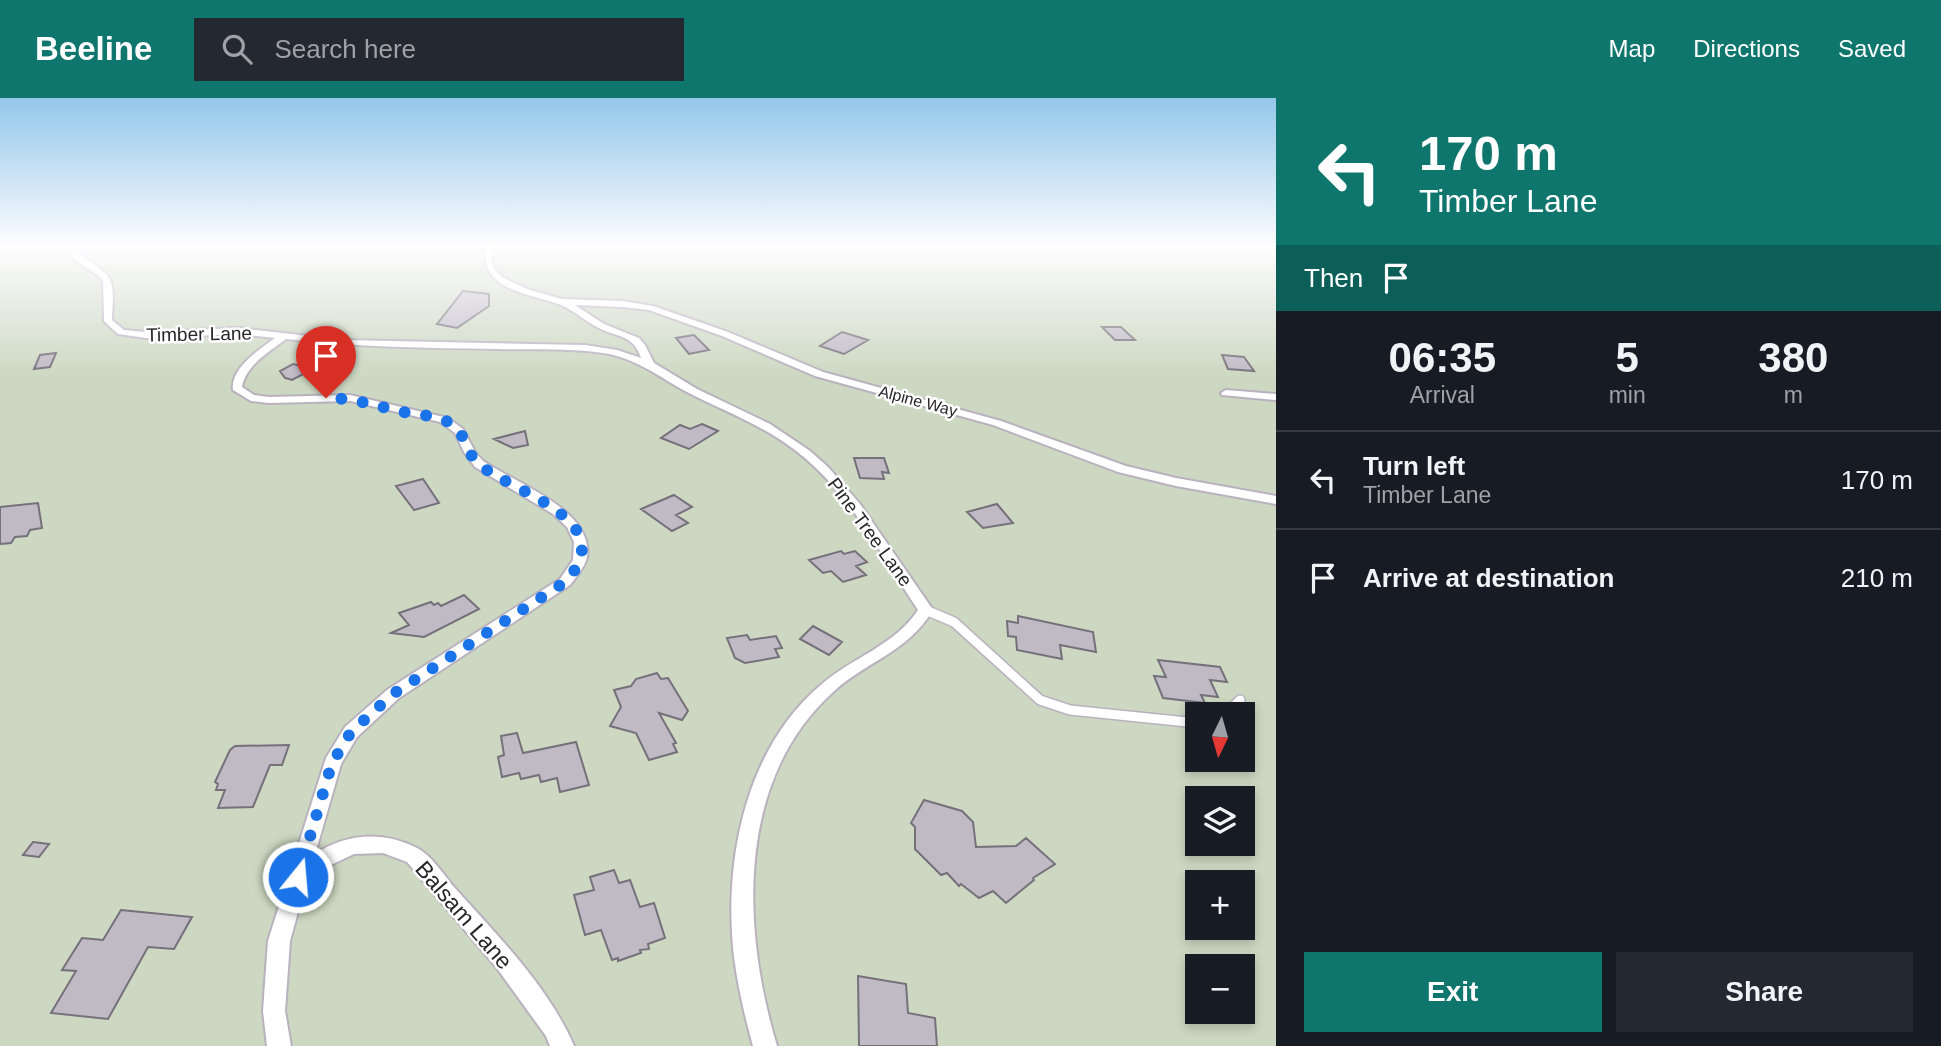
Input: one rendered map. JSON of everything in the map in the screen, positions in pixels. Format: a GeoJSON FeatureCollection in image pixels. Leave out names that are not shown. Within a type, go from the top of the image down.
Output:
{"type":"FeatureCollection","features":[{"type":"Feature","properties":{"kind":"street","name":"Timber Lane"},"geometry":{"type":"LineString","coordinates":[[107,289],[108,321],[121,332],[146,335],[238,331],[284,336]]}},
{"type":"Feature","properties":{"kind":"street"},"geometry":{"type":"LineString","coordinates":[[523,289],[562,302],[600,326],[636,340],[649,364]]}},
{"type":"Feature","properties":{"kind":"street","name":"Alpine Way"},"geometry":{"type":"LineString","coordinates":[[562,302],[650,308],[725,334],[819,374],[997,423],[1122,469],[1276,500]]}},
{"type":"Feature","properties":{"kind":"street","name":"Timber Lane"},"geometry":{"type":"LineString","coordinates":[[279,1046],[274,1011],[279,941],[332,763],[351,732],[393,694],[565,582],[577,570],[583,557],[583,544],[578,533],[560,514],[527,491],[487,471],[475,461],[467,447],[465,436],[456,426],[444,420],[351,398],[269,400],[243,393],[237,388],[237,379],[249,365],[284,336]]}},
{"type":"Feature","properties":{"kind":"street","name":"Pine Tree Lane"},"geometry":{"type":"LineString","coordinates":[[284,336],[344,343],[423,347],[585,348],[609,351],[649,364],[689,388],[773,431],[803,451],[839,487],[926,610]]}},
{"type":"Feature","properties":{"kind":"street"},"geometry":{"type":"LineString","coordinates":[[1226,393],[1276,397]]}},
{"type":"Feature","properties":{"kind":"street"},"geometry":{"type":"LineString","coordinates":[[765,1046],[754,1017],[743,956],[742,895],[750,821],[775,752],[780,740],[799,715],[827,688],[909,634],[916,628],[926,610]]}},
{"type":"Feature","properties":{"kind":"street","name":"Balsam Lane"},"geometry":{"type":"LineString","coordinates":[[298,877],[318,860],[341,848],[366,843],[396,846],[414,856],[504,959],[555,1028],[562,1046]]}},
{"type":"Feature","properties":{"kind":"lane"},"geometry":{"type":"LineString","coordinates":[[926,610],[954,622],[1040,700],[1070,710],[1185,722]]}},
{"type":"Feature","properties":{"kind":"green space"},"geometry":{"type":"Polygon","coordinates":[[[0,289],[1276,289],[1276,1046],[0,1046],[0,289]]]}},
{"type":"Feature","properties":{"kind":"building"},"geometry":{"type":"Polygon","coordinates":[[[463,291],[489,294],[489,306],[457,328],[437,324],[463,291]]]}},
{"type":"Feature","properties":{"kind":"building"},"geometry":{"type":"Polygon","coordinates":[[[1102,327],[1121,327],[1135,340],[1115,340],[1102,327]]]}},
{"type":"Feature","properties":{"kind":"building"},"geometry":{"type":"Polygon","coordinates":[[[842,332],[868,340],[844,354],[820,346],[842,332]]]}},
{"type":"Feature","properties":{"kind":"building"},"geometry":{"type":"Polygon","coordinates":[[[694,335],[709,350],[689,354],[676,338],[694,335]]]}},
{"type":"Feature","properties":{"kind":"building"},"geometry":{"type":"Polygon","coordinates":[[[56,353],[50,367],[34,369],[40,355],[56,353]]]}},
{"type":"Feature","properties":{"kind":"building"},"geometry":{"type":"Polygon","coordinates":[[[1222,355],[1244,357],[1254,371],[1228,369],[1222,355]]]}},
{"type":"Feature","properties":{"kind":"building"},"geometry":{"type":"Polygon","coordinates":[[[293,364],[313,369],[292,380],[285,378],[280,371],[293,364]]]}},
{"type":"Feature","properties":{"kind":"building"},"geometry":{"type":"Polygon","coordinates":[[[702,424],[718,431],[689,449],[661,438],[680,425],[690,429],[702,424]]]}},
{"type":"Feature","properties":{"kind":"building"},"geometry":{"type":"Polygon","coordinates":[[[525,431],[528,445],[513,448],[494,439],[525,431]]]}},
{"type":"Feature","properties":{"kind":"building"},"geometry":{"type":"Polygon","coordinates":[[[854,458],[884,458],[889,473],[882,472],[884,479],[860,478],[854,458]]]}},
{"type":"Feature","properties":{"kind":"building"},"geometry":{"type":"Polygon","coordinates":[[[423,479],[439,503],[414,510],[396,486],[423,479]]]}},
{"type":"Feature","properties":{"kind":"building"},"geometry":{"type":"Polygon","coordinates":[[[674,495],[692,507],[676,515],[688,523],[672,531],[641,509],[674,495]]]}},
{"type":"Feature","properties":{"kind":"building"},"geometry":{"type":"Polygon","coordinates":[[[38,503],[42,528],[30,530],[27,536],[15,537],[11,543],[0,544],[0,507],[38,503]]]}},
{"type":"Feature","properties":{"kind":"building"},"geometry":{"type":"Polygon","coordinates":[[[997,504],[1013,523],[983,528],[967,512],[997,504]]]}},
{"type":"Feature","properties":{"kind":"building"},"geometry":{"type":"Polygon","coordinates":[[[841,551],[844,554],[855,551],[867,562],[856,566],[866,575],[843,582],[831,571],[823,573],[809,560],[841,551]]]}},
{"type":"Feature","properties":{"kind":"building"},"geometry":{"type":"Polygon","coordinates":[[[464,595],[479,609],[424,637],[391,633],[409,625],[399,613],[431,602],[441,606],[464,595]]]}},
{"type":"Feature","properties":{"kind":"building"},"geometry":{"type":"Polygon","coordinates":[[[1018,616],[1093,632],[1096,652],[1060,645],[1062,659],[1017,650],[1016,637],[1008,636],[1007,621],[1018,623],[1018,616]]]}},
{"type":"Feature","properties":{"kind":"building"},"geometry":{"type":"Polygon","coordinates":[[[813,626],[842,642],[829,655],[800,639],[813,626]]]}},
{"type":"Feature","properties":{"kind":"building"},"geometry":{"type":"Polygon","coordinates":[[[747,635],[750,640],[776,636],[782,648],[775,649],[779,657],[745,663],[735,658],[727,638],[747,635]]]}},
{"type":"Feature","properties":{"kind":"building"},"geometry":{"type":"Polygon","coordinates":[[[1158,660],[1220,667],[1227,682],[1210,680],[1218,697],[1201,695],[1204,702],[1197,702],[1163,698],[1154,676],[1166,677],[1158,660]]]}},
{"type":"Feature","properties":{"kind":"building"},"geometry":{"type":"Polygon","coordinates":[[[657,673],[661,679],[668,678],[688,711],[682,720],[659,713],[676,743],[673,744],[677,752],[649,760],[636,733],[610,726],[621,707],[614,690],[631,686],[636,679],[657,673]]]}},
{"type":"Feature","properties":{"kind":"building"},"geometry":{"type":"Polygon","coordinates":[[[517,733],[523,753],[576,742],[589,785],[560,792],[557,778],[541,782],[539,775],[521,779],[519,773],[502,777],[498,757],[504,755],[501,736],[517,733]]]}},
{"type":"Feature","properties":{"kind":"building"},"geometry":{"type":"Polygon","coordinates":[[[289,745],[282,765],[270,765],[253,807],[218,808],[225,790],[216,790],[218,784],[215,782],[230,750],[235,746],[289,745]]]}},
{"type":"Feature","properties":{"kind":"building"},"geometry":{"type":"Polygon","coordinates":[[[924,800],[962,811],[973,822],[976,847],[1016,846],[1026,838],[1055,864],[1033,878],[1034,880],[1006,903],[993,891],[979,898],[961,884],[959,886],[947,873],[941,875],[915,849],[915,827],[911,823],[924,800]]]}},
{"type":"Feature","properties":{"kind":"building"},"geometry":{"type":"Polygon","coordinates":[[[33,842],[49,844],[39,857],[23,855],[33,842]]]}},
{"type":"Feature","properties":{"kind":"building"},"geometry":{"type":"Polygon","coordinates":[[[614,870],[619,883],[630,880],[640,907],[654,903],[665,938],[648,944],[649,949],[640,950],[641,953],[618,961],[618,958],[612,960],[601,930],[585,935],[574,895],[594,890],[590,877],[614,870]]]}},
{"type":"Feature","properties":{"kind":"building"},"geometry":{"type":"Polygon","coordinates":[[[121,910],[192,917],[174,949],[148,947],[108,1019],[51,1013],[76,971],[62,970],[82,938],[103,940],[121,910]]]}},
{"type":"Feature","properties":{"kind":"building"},"geometry":{"type":"Polygon","coordinates":[[[858,976],[906,984],[908,1013],[935,1018],[937,1046],[859,1046],[858,976]]]}},
{"type":"Feature","properties":{"kind":"route"},"geometry":{"type":"LineString","coordinates":[[298,877],[332,763],[351,732],[393,694],[565,582],[577,570],[583,557],[583,544],[578,533],[560,514],[527,491],[487,471],[475,461],[467,447],[465,436],[456,426],[430,416],[401,412],[362,400],[326,398]]}}]}
